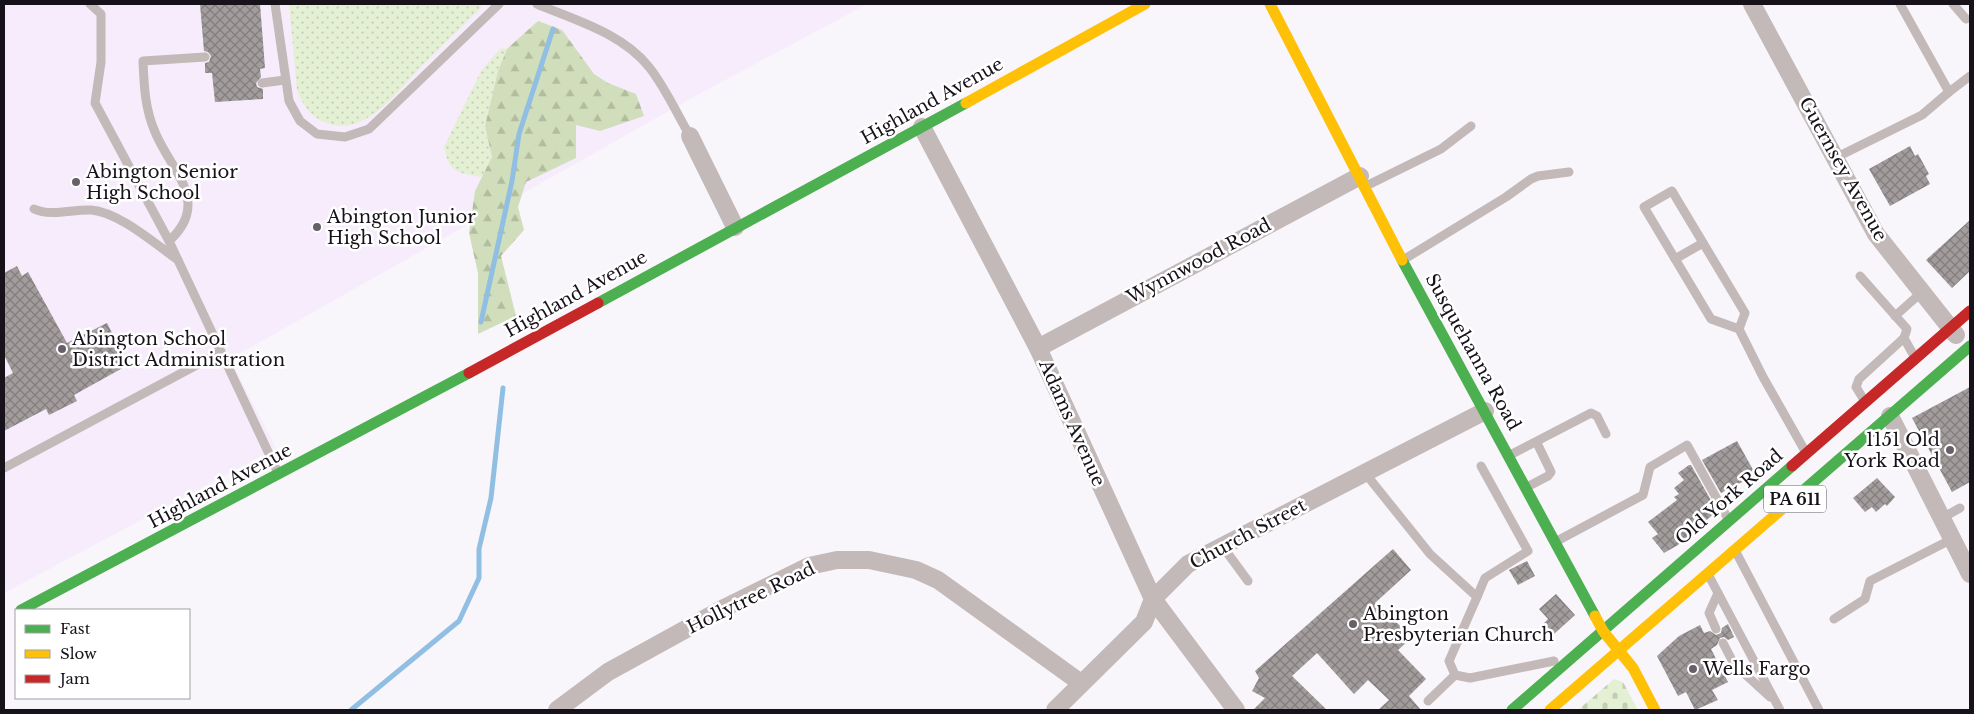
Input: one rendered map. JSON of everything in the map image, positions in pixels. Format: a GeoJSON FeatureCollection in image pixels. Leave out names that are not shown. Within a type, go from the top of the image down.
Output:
{"type":"FeatureCollection","features":[{"type":"Feature","properties":{"kind":"main road","name":"Highland Avenue"},"geometry":{"type":"LineString","coordinates":[[23,609],[279,476],[1145,4]]}},
{"type":"Feature","properties":{"kind":"main road","name":"Susquehanna Road"},"geometry":{"type":"LineString","coordinates":[[1270,4],[1363,181],[1402,260],[1527,487],[1603,631],[1633,668],[1655,710]]}},
{"type":"Feature","properties":{"kind":"main road","name":"Old York Road"},"geometry":{"type":"LineString","coordinates":[[1512,710],[1970,311]]}},
{"type":"Feature","properties":{"kind":"main road","name":"PA 611"},"geometry":{"type":"LineString","coordinates":[[1550,710],[1970,346]]}},
{"type":"Feature","properties":{"kind":"street","name":"Guernsey Avenue"},"geometry":{"type":"LineString","coordinates":[[1752,4],[1876,234],[1950,329],[1970,346]]}},
{"type":"Feature","properties":{"kind":"street","name":"Adams Avenue"},"geometry":{"type":"LineString","coordinates":[[922,127],[1038,348],[1153,599],[1236,710]]}},
{"type":"Feature","properties":{"kind":"street"},"geometry":{"type":"LineString","coordinates":[[690,136],[735,227]]}},
{"type":"Feature","properties":{"kind":"street","name":"Wynnwood Road"},"geometry":{"type":"LineString","coordinates":[[1038,348],[1363,181]]}},
{"type":"Feature","properties":{"kind":"street","name":"Church Street"},"geometry":{"type":"LineString","coordinates":[[1055,710],[1080,683],[1144,622],[1153,599],[1188,564],[1485,412]]}},
{"type":"Feature","properties":{"kind":"street"},"geometry":{"type":"LineString","coordinates":[[1890,416],[1970,574]]}},
{"type":"Feature","properties":{"kind":"street","name":"Hollytree Road"},"geometry":{"type":"LineString","coordinates":[[557,710],[608,672],[726,607],[808,566],[837,560],[869,560],[916,570],[938,580],[1080,683]]}},
{"type":"Feature","properties":{"kind":"lane"},"geometry":{"type":"LineString","coordinates":[[90,4],[101,14]]}},
{"type":"Feature","properties":{"kind":"lane"},"geometry":{"type":"LineString","coordinates":[[102,4],[102,62],[95,103],[170,241],[279,476]]}},
{"type":"Feature","properties":{"kind":"lane"},"geometry":{"type":"LineString","coordinates":[[275,4],[289,101],[300,121],[317,134],[345,137],[369,129],[499,4]]}},
{"type":"Feature","properties":{"kind":"lane"},"geometry":{"type":"LineString","coordinates":[[537,4],[597,29],[626,46],[649,67],[690,136]]}},
{"type":"Feature","properties":{"kind":"lane"},"geometry":{"type":"LineString","coordinates":[[1900,4],[1949,92]]}},
{"type":"Feature","properties":{"kind":"lane"},"geometry":{"type":"LineString","coordinates":[[1953,4],[1969,20]]}},
{"type":"Feature","properties":{"kind":"lane"},"geometry":{"type":"LineString","coordinates":[[170,241],[177,234],[188,214],[189,203],[186,188],[156,134],[147,112],[143,61],[204,56]]}},
{"type":"Feature","properties":{"kind":"lane"},"geometry":{"type":"LineString","coordinates":[[1835,158],[1922,115],[1970,76]]}},
{"type":"Feature","properties":{"kind":"lane"},"geometry":{"type":"LineString","coordinates":[[262,84],[285,80]]}},
{"type":"Feature","properties":{"kind":"lane"},"geometry":{"type":"LineString","coordinates":[[1363,181],[1441,149],[1471,126]]}},
{"type":"Feature","properties":{"kind":"lane"},"geometry":{"type":"LineString","coordinates":[[1402,260],[1506,197],[1531,179],[1538,176],[1569,172]]}},
{"type":"Feature","properties":{"kind":"lane"},"geometry":{"type":"LineString","coordinates":[[1739,329],[1745,313],[1672,191],[1644,207],[1711,319],[1739,329],[1762,377],[1806,453]]}},
{"type":"Feature","properties":{"kind":"lane"},"geometry":{"type":"LineString","coordinates":[[34,209],[42,213],[93,210],[122,221],[178,260]]}},
{"type":"Feature","properties":{"kind":"lane"},"geometry":{"type":"LineString","coordinates":[[1675,259],[1703,243]]}},
{"type":"Feature","properties":{"kind":"lane"},"geometry":{"type":"LineString","coordinates":[[1860,276],[1907,330],[1904,338],[1859,379],[1856,387],[1865,402]]}},
{"type":"Feature","properties":{"kind":"lane"},"geometry":{"type":"LineString","coordinates":[[1895,316],[1922,292]]}},
{"type":"Feature","properties":{"kind":"lane"},"geometry":{"type":"LineString","coordinates":[[1904,338],[1916,358]]}},
{"type":"Feature","properties":{"kind":"lane"},"geometry":{"type":"LineString","coordinates":[[4,468],[221,352]]}},
{"type":"Feature","properties":{"kind":"lane"},"geometry":{"type":"LineString","coordinates":[[1510,456],[1591,413],[1597,416],[1606,434]]}},
{"type":"Feature","properties":{"kind":"lane"},"geometry":{"type":"LineString","coordinates":[[1527,487],[1548,476],[1551,472],[1537,443]]}},
{"type":"Feature","properties":{"kind":"lane"},"geometry":{"type":"LineString","coordinates":[[1556,541],[1643,495],[1650,467],[1687,445],[1729,520]]}},
{"type":"Feature","properties":{"kind":"lane"},"geometry":{"type":"LineString","coordinates":[[1455,675],[1449,661],[1485,578],[1528,552],[1481,466]]}},
{"type":"Feature","properties":{"kind":"lane"},"geometry":{"type":"LineString","coordinates":[[1365,473],[1394,513],[1430,554],[1477,597]]}},
{"type":"Feature","properties":{"kind":"lane"},"geometry":{"type":"LineString","coordinates":[[1942,518],[1960,508]]}},
{"type":"Feature","properties":{"kind":"lane"},"geometry":{"type":"LineString","coordinates":[[1834,619],[1865,599],[1870,582],[1952,539]]}},
{"type":"Feature","properties":{"kind":"lane"},"geometry":{"type":"LineString","coordinates":[[1223,547],[1248,582]]}},
{"type":"Feature","properties":{"kind":"lane"},"geometry":{"type":"LineString","coordinates":[[1735,551],[1819,710]]}},
{"type":"Feature","properties":{"kind":"lane"},"geometry":{"type":"LineString","coordinates":[[1708,574],[1778,706]]}},
{"type":"Feature","properties":{"kind":"lane"},"geometry":{"type":"LineString","coordinates":[[1716,629],[1708,613],[1718,593]]}},
{"type":"Feature","properties":{"kind":"lane"},"geometry":{"type":"LineString","coordinates":[[1723,642],[1734,664],[1778,706]]}},
{"type":"Feature","properties":{"kind":"lane"},"geometry":{"type":"LineString","coordinates":[[1455,675],[1470,678],[1574,656]]}},
{"type":"Feature","properties":{"kind":"lane"},"geometry":{"type":"LineString","coordinates":[[1428,701],[1455,675]]}},
{"type":"Feature","properties":{"kind":"shaded area","name":"Abington Junior High School"},"geometry":{"type":"Polygon","coordinates":[[[4,4],[867,4],[697,95],[230,359],[276,448],[4,593],[4,4]]]}},
{"type":"Feature","properties":{"kind":"green space"},"geometry":{"type":"Polygon","coordinates":[[[289,4],[480,4],[481,8],[381,108],[357,123],[344,126],[330,124],[318,119],[309,111],[299,96],[289,4]]]}},
{"type":"Feature","properties":{"kind":"green space"},"geometry":{"type":"Polygon","coordinates":[[[538,21],[562,30],[594,74],[608,83],[636,94],[644,116],[600,131],[576,125],[576,158],[526,182],[518,207],[524,230],[501,256],[516,316],[478,334],[478,273],[469,233],[475,191],[492,157],[485,126],[498,71],[507,49],[538,21]]]}},
{"type":"Feature","properties":{"kind":"green space"},"geometry":{"type":"Polygon","coordinates":[[[501,48],[507,49],[498,71],[485,126],[492,157],[482,177],[461,173],[452,167],[444,147],[481,71],[501,48]]]}},
{"type":"Feature","properties":{"kind":"green space"},"geometry":{"type":"Polygon","coordinates":[[[1614,679],[1623,682],[1638,710],[1578,710],[1614,679]]]}},
{"type":"Feature","properties":{"kind":"building"},"geometry":{"type":"Polygon","coordinates":[[[200,4],[260,4],[265,68],[260,69],[261,77],[256,83],[257,87],[263,89],[263,99],[215,102],[212,73],[205,73],[205,63],[209,62],[211,56],[208,52],[204,51],[200,4]]]}},
{"type":"Feature","properties":{"kind":"building"},"geometry":{"type":"Polygon","coordinates":[[[1910,146],[1915,156],[1918,154],[1929,174],[1926,176],[1930,184],[1890,206],[1869,169],[1910,146]]]}},
{"type":"Feature","properties":{"kind":"building"},"geometry":{"type":"Polygon","coordinates":[[[1970,220],[1970,271],[1952,288],[1926,260],[1970,220]]]}},
{"type":"Feature","properties":{"kind":"building","name":"Abington School District Administration"},"geometry":{"type":"Polygon","coordinates":[[[17,266],[22,276],[28,272],[67,343],[107,323],[128,365],[74,395],[77,401],[49,415],[46,409],[4,431],[4,378],[13,373],[4,355],[4,273],[17,266]]]}},
{"type":"Feature","properties":{"kind":"building","name":"1151 Old York Road"},"geometry":{"type":"Polygon","coordinates":[[[1970,387],[1970,482],[1952,492],[1912,418],[1970,387]]]}},
{"type":"Feature","properties":{"kind":"building"},"geometry":{"type":"Polygon","coordinates":[[[1737,441],[1756,475],[1721,493],[1702,460],[1737,441]]]}},
{"type":"Feature","properties":{"kind":"building"},"geometry":{"type":"Polygon","coordinates":[[[1691,465],[1717,511],[1678,545],[1664,553],[1652,538],[1658,534],[1648,522],[1677,500],[1674,497],[1679,494],[1674,488],[1684,480],[1678,473],[1691,465]]]}},
{"type":"Feature","properties":{"kind":"building"},"geometry":{"type":"Polygon","coordinates":[[[1877,478],[1895,497],[1887,506],[1885,504],[1876,512],[1872,507],[1865,512],[1853,498],[1877,478]]]}},
{"type":"Feature","properties":{"kind":"building","name":"Abington Presbyterian Church"},"geometry":{"type":"Polygon","coordinates":[[[1393,549],[1411,570],[1375,603],[1407,632],[1403,635],[1408,641],[1398,650],[1426,679],[1409,696],[1421,710],[1378,710],[1389,700],[1368,680],[1354,694],[1317,653],[1292,676],[1327,710],[1253,710],[1265,698],[1252,691],[1259,678],[1255,671],[1393,549]]]}},
{"type":"Feature","properties":{"kind":"building"},"geometry":{"type":"Polygon","coordinates":[[[1527,561],[1535,576],[1518,585],[1509,570],[1527,561]]]}},
{"type":"Feature","properties":{"kind":"building"},"geometry":{"type":"Polygon","coordinates":[[[1556,594],[1575,615],[1554,634],[1544,623],[1548,619],[1539,609],[1556,594]]]}},
{"type":"Feature","properties":{"kind":"building","name":"Wells Fargo"},"geometry":{"type":"Polygon","coordinates":[[[1728,624],[1734,637],[1728,640],[1724,637],[1720,638],[1717,645],[1711,649],[1728,682],[1712,690],[1718,700],[1695,710],[1686,692],[1678,696],[1657,656],[1679,636],[1700,625],[1704,633],[1710,631],[1716,635],[1721,633],[1722,628],[1728,624]]]}},
{"type":"Feature","properties":{"kind":"waterway"},"geometry":{"type":"LineString","coordinates":[[481,322],[512,181],[519,134],[553,29]]}},
{"type":"Feature","properties":{"kind":"waterway"},"geometry":{"type":"LineString","coordinates":[[351,710],[459,621],[479,578],[479,549],[491,498],[503,388]]}},
{"type":"Feature","properties":{"kind":"traffic: fast"},"geometry":{"type":"LineString","coordinates":[[598,303],[966,103]]}},
{"type":"Feature","properties":{"kind":"traffic: fast"},"geometry":{"type":"LineString","coordinates":[[1402,260],[1595,616]]}},
{"type":"Feature","properties":{"kind":"traffic: fast"},"geometry":{"type":"LineString","coordinates":[[1789,503],[1970,346]]}},
{"type":"Feature","properties":{"kind":"traffic: fast"},"geometry":{"type":"LineString","coordinates":[[23,609],[469,373]]}},
{"type":"Feature","properties":{"kind":"traffic: fast"},"geometry":{"type":"LineString","coordinates":[[1512,710],[1792,466]]}},
{"type":"Feature","properties":{"kind":"traffic: slow"},"geometry":{"type":"LineString","coordinates":[[966,103],[1145,4]]}},
{"type":"Feature","properties":{"kind":"traffic: slow"},"geometry":{"type":"LineString","coordinates":[[1270,4],[1402,260]]}},
{"type":"Feature","properties":{"kind":"traffic: slow"},"geometry":{"type":"LineString","coordinates":[[1550,710],[1789,503]]}},
{"type":"Feature","properties":{"kind":"traffic: slow"},"geometry":{"type":"LineString","coordinates":[[1595,616],[1603,631],[1633,668],[1655,710]]}},
{"type":"Feature","properties":{"kind":"traffic: jam"},"geometry":{"type":"LineString","coordinates":[[469,373],[598,303]]}},
{"type":"Feature","properties":{"kind":"traffic: jam"},"geometry":{"type":"LineString","coordinates":[[1792,466],[1970,311]]}},
{"type":"Feature","properties":{"kind":"place","name":"Abington Senior High School"},"geometry":{"type":"Point","coordinates":[76,182]}},
{"type":"Feature","properties":{"kind":"place","name":"Abington Junior High School"},"geometry":{"type":"Point","coordinates":[317,227]}},
{"type":"Feature","properties":{"kind":"place","name":"Abington School District Administration"},"geometry":{"type":"Point","coordinates":[62,349]}},
{"type":"Feature","properties":{"kind":"place","name":"1151 Old York Road"},"geometry":{"type":"Point","coordinates":[1950,450]}},
{"type":"Feature","properties":{"kind":"place","name":"Abington Presbyterian Church"},"geometry":{"type":"Point","coordinates":[1353,624]}},
{"type":"Feature","properties":{"kind":"place","name":"Wells Fargo"},"geometry":{"type":"Point","coordinates":[1693,669]}}]}
